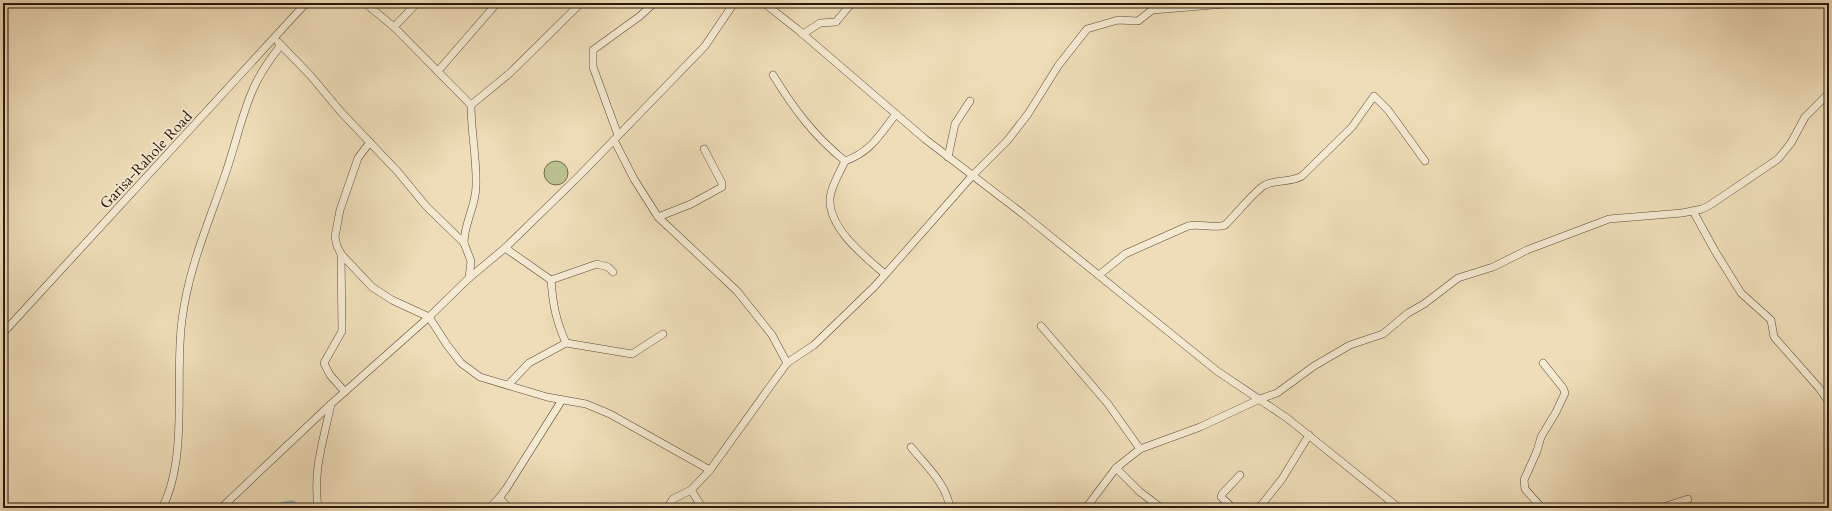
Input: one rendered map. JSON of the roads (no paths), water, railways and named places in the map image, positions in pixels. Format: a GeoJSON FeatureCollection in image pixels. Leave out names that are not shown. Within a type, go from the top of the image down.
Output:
{"type":"FeatureCollection","features":[{"type":"Feature","properties":{"kind":"street","name":"Garisa-Rahole Road"},"geometry":{"type":"LineString","coordinates":[[3,333],[162,162],[306,3]]}},
{"type":"Feature","properties":{"kind":"street"},"geometry":{"type":"LineString","coordinates":[[365,3],[394,27],[471,105],[471,127],[476,187],[474,202],[466,226],[464,243]]}},
{"type":"Feature","properties":{"kind":"street"},"geometry":{"type":"LineString","coordinates":[[394,27],[417,3]]}},
{"type":"Feature","properties":{"kind":"street"},"geometry":{"type":"LineString","coordinates":[[438,71],[497,3]]}},
{"type":"Feature","properties":{"kind":"street"},"geometry":{"type":"LineString","coordinates":[[471,105],[510,73],[581,3]]}},
{"type":"Feature","properties":{"kind":"street"},"geometry":{"type":"LineString","coordinates":[[654,3],[640,16],[593,50],[593,67],[616,137],[634,179],[658,217],[737,291],[772,335],[787,363]]}},
{"type":"Feature","properties":{"kind":"street"},"geometry":{"type":"LineString","coordinates":[[221,508],[331,404],[429,317],[469,278],[505,248],[580,175],[705,46],[734,3]]}},
{"type":"Feature","properties":{"kind":"street"},"geometry":{"type":"LineString","coordinates":[[764,3],[803,34],[948,157],[1023,214],[1217,371],[1260,399],[1309,435],[1397,508]]}},
{"type":"Feature","properties":{"kind":"street"},"geometry":{"type":"LineString","coordinates":[[803,34],[820,23],[836,22],[850,6],[857,3]]}},
{"type":"Feature","properties":{"kind":"street"},"geometry":{"type":"LineString","coordinates":[[667,508],[673,499],[691,490],[710,470],[787,363],[814,345],[885,274],[972,176],[1015,131],[1028,114],[1058,66],[1087,29],[1118,20],[1138,21],[1161,3]]}},
{"type":"Feature","properties":{"kind":"street"},"geometry":{"type":"LineString","coordinates":[[1152,10],[1238,3]]}},
{"type":"Feature","properties":{"kind":"street"},"geometry":{"type":"LineString","coordinates":[[274,38],[370,142],[426,206],[464,243],[471,261],[469,278]]}},
{"type":"Feature","properties":{"kind":"street"},"geometry":{"type":"LineString","coordinates":[[162,508],[170,489],[175,467],[178,441],[182,320],[188,288],[204,232],[224,178],[251,93],[266,65],[281,45]]}},
{"type":"Feature","properties":{"kind":"street"},"geometry":{"type":"LineString","coordinates":[[773,76],[795,110],[818,138],[845,161]]}},
{"type":"Feature","properties":{"kind":"street"},"geometry":{"type":"LineString","coordinates":[[1086,508],[1116,468],[1140,449],[1200,427],[1260,399],[1277,393],[1314,366],[1350,345],[1383,334],[1408,313],[1424,304],[1458,278],[1493,267],[1527,250],[1609,219],[1693,211],[1710,205],[1778,159],[1791,143],[1805,117],[1829,93]]}},
{"type":"Feature","properties":{"kind":"street"},"geometry":{"type":"LineString","coordinates":[[1099,275],[1126,254],[1188,226],[1197,224],[1221,227],[1225,225],[1264,186],[1277,182],[1294,180],[1302,176],[1352,127],[1374,96],[1388,110],[1426,161]]}},
{"type":"Feature","properties":{"kind":"street"},"geometry":{"type":"LineString","coordinates":[[948,157],[955,124],[970,101]]}},
{"type":"Feature","properties":{"kind":"street"},"geometry":{"type":"LineString","coordinates":[[885,274],[862,255],[847,238],[834,219],[830,208],[830,197],[832,189],[845,161],[857,157],[866,151],[896,114]]}},
{"type":"Feature","properties":{"kind":"street"},"geometry":{"type":"LineString","coordinates":[[370,142],[358,158],[340,210],[336,237],[337,246],[341,254],[381,294],[429,317],[447,345],[461,363],[480,377],[562,400],[586,404],[610,414],[710,470]]}},
{"type":"Feature","properties":{"kind":"street"},"geometry":{"type":"LineString","coordinates":[[658,217],[691,204],[722,188],[722,183],[704,149]]}},
{"type":"Feature","properties":{"kind":"street"},"geometry":{"type":"LineString","coordinates":[[1693,211],[1715,251],[1741,293],[1771,320],[1774,337],[1819,388],[1829,402]]}},
{"type":"Feature","properties":{"kind":"street"},"geometry":{"type":"LineString","coordinates":[[505,248],[551,280]]}},
{"type":"Feature","properties":{"kind":"street"},"geometry":{"type":"LineString","coordinates":[[341,254],[342,331],[324,363],[330,375],[345,392]]}},
{"type":"Feature","properties":{"kind":"street"},"geometry":{"type":"LineString","coordinates":[[551,280],[598,264],[608,267],[613,272]]}},
{"type":"Feature","properties":{"kind":"street"},"geometry":{"type":"LineString","coordinates":[[551,280],[552,301],[556,319],[566,343]]}},
{"type":"Feature","properties":{"kind":"street"},"geometry":{"type":"LineString","coordinates":[[1041,326],[1108,404],[1140,449]]}},
{"type":"Feature","properties":{"kind":"street"},"geometry":{"type":"LineString","coordinates":[[508,385],[529,363],[566,343],[632,354],[663,334]]}},
{"type":"Feature","properties":{"kind":"street"},"geometry":{"type":"LineString","coordinates":[[1542,508],[1525,489],[1524,480],[1537,451],[1541,437],[1556,412],[1564,393],[1563,388],[1543,363]]}},
{"type":"Feature","properties":{"kind":"street"},"geometry":{"type":"LineString","coordinates":[[488,508],[499,498],[562,400]]}},
{"type":"Feature","properties":{"kind":"street"},"geometry":{"type":"LineString","coordinates":[[318,508],[315,478],[331,404]]}},
{"type":"Feature","properties":{"kind":"street"},"geometry":{"type":"LineString","coordinates":[[1259,508],[1282,479],[1309,435]]}},
{"type":"Feature","properties":{"kind":"street"},"geometry":{"type":"LineString","coordinates":[[911,446],[941,483],[948,496],[950,508]]}},
{"type":"Feature","properties":{"kind":"street"},"geometry":{"type":"LineString","coordinates":[[1116,468],[1140,492],[1160,507]]}},
{"type":"Feature","properties":{"kind":"street"},"geometry":{"type":"LineString","coordinates":[[1234,508],[1221,497],[1222,494],[1240,475]]}},
{"type":"Feature","properties":{"kind":"street"},"geometry":{"type":"LineString","coordinates":[[691,490],[700,504],[705,508]]}},
{"type":"Feature","properties":{"kind":"street"},"geometry":{"type":"LineString","coordinates":[[499,498],[509,508]]}},
{"type":"Feature","properties":{"kind":"street"},"geometry":{"type":"LineString","coordinates":[[1660,508],[1688,499]]}},
{"type":"Feature","properties":{"kind":"waterway"},"geometry":{"type":"LineString","coordinates":[[282,508],[291,506],[294,508]]}}]}
